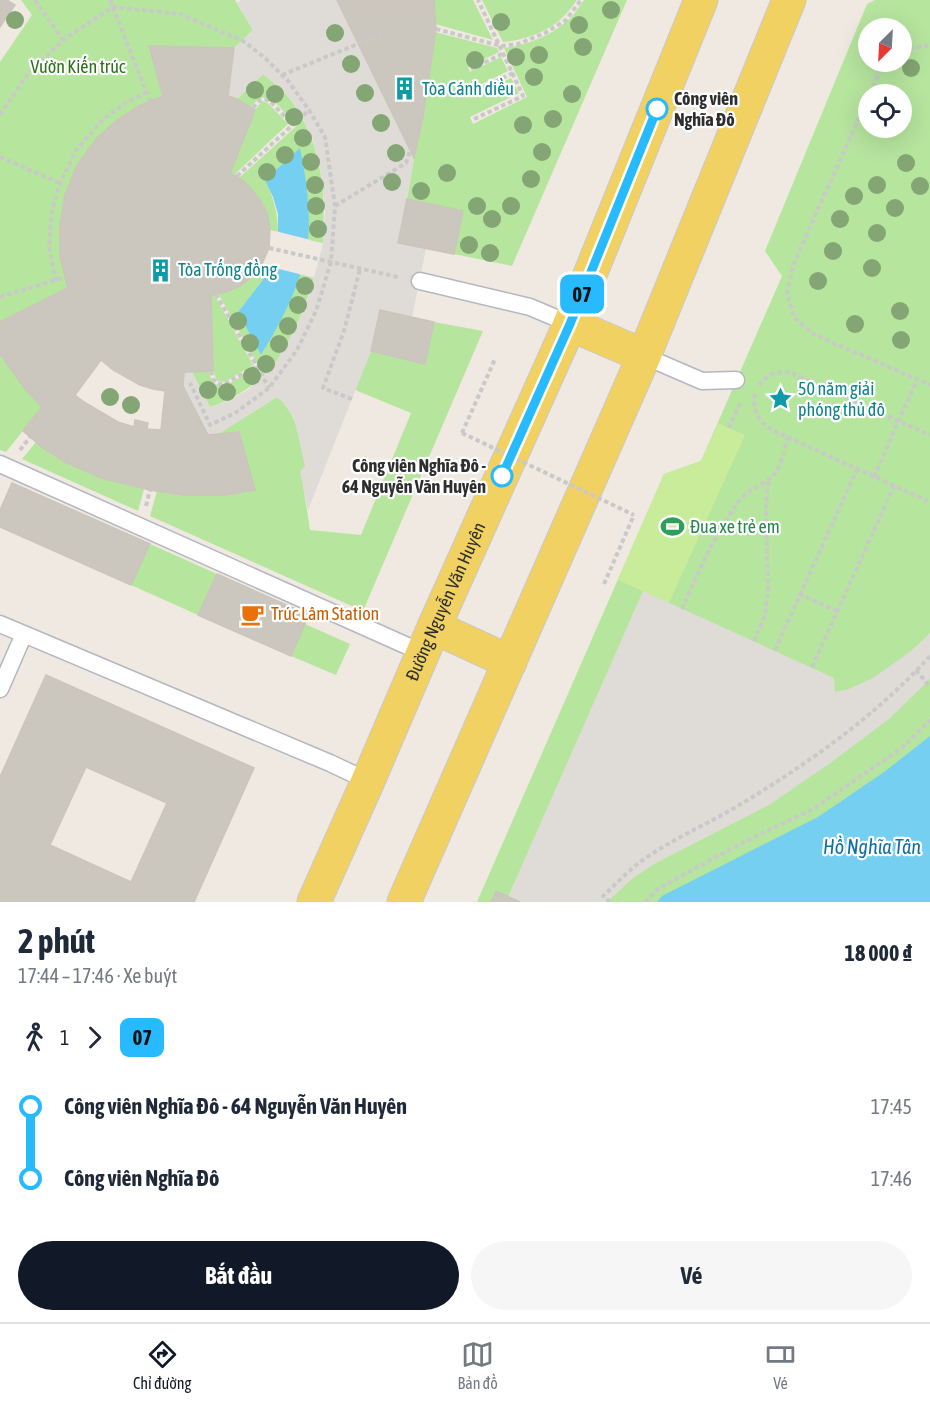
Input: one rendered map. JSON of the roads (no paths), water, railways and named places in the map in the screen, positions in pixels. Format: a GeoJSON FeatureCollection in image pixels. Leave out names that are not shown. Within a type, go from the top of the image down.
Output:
{"type":"FeatureCollection","features":[{"type":"Feature","properties":{"kind":"main road","name":"Đường Nguyễn Văn Huyên"},"geometry":{"type":"LineString","coordinates":[[314,902],[570,324],[701,0]]}},
{"type":"Feature","properties":{"kind":"main road"},"geometry":{"type":"LineString","coordinates":[[404,902],[644,356],[789,0]]}},
{"type":"Feature","properties":{"kind":"main road"},"geometry":{"type":"LineString","coordinates":[[570,324],[644,356]]}},
{"type":"Feature","properties":{"kind":"main road"},"geometry":{"type":"LineString","coordinates":[[429,640],[510,662]]}},
{"type":"Feature","properties":{"kind":"lane"},"geometry":{"type":"LineString","coordinates":[[420,281],[530,307],[570,324]]}},
{"type":"Feature","properties":{"kind":"lane"},"geometry":{"type":"LineString","coordinates":[[644,356],[702,381],[736,380]]}},
{"type":"Feature","properties":{"kind":"lane"},"geometry":{"type":"LineString","coordinates":[[0,464],[429,640]]}},
{"type":"Feature","properties":{"kind":"lane"},"geometry":{"type":"LineString","coordinates":[[0,624],[368,781]]}},
{"type":"Feature","properties":{"kind":"lane"},"geometry":{"type":"LineString","coordinates":[[0,689],[24,634]]}},
{"type":"Feature","properties":{"kind":"water"},"geometry":{"type":"Polygon","coordinates":[[[300,148],[306,182],[308,240],[302,270],[290,300],[261,355],[238,312],[262,281],[270,266],[278,232],[278,214],[265,180],[300,148]]]}},
{"type":"Feature","properties":{"kind":"water","name":"Hồ Nghĩa Tân"},"geometry":{"type":"Polygon","coordinates":[[[930,736],[930,902],[657,902],[662,896],[818,817],[884,772],[930,736]]]}},
{"type":"Feature","properties":{"kind":"place","name":"Tòa Cánh diều"},"geometry":{"type":"Point","coordinates":[404,89]}},
{"type":"Feature","properties":{"kind":"place","name":"Công viên Nghĩa Đô"},"geometry":{"type":"Point","coordinates":[657,109]}},
{"type":"Feature","properties":{"kind":"place","name":"Tòa Trống đồng"},"geometry":{"type":"Point","coordinates":[160,270]}},
{"type":"Feature","properties":{"kind":"place","name":"50 năm giải phóng thủ đô"},"geometry":{"type":"Point","coordinates":[780,399]}},
{"type":"Feature","properties":{"kind":"place","name":"Công viên Nghĩa Đô - 64 Nguyễn Văn Huyên"},"geometry":{"type":"Point","coordinates":[502,476]}},
{"type":"Feature","properties":{"kind":"place","name":"Đua xe trẻ em"},"geometry":{"type":"Point","coordinates":[672,527]}},
{"type":"Feature","properties":{"kind":"place","name":"Trúc Lâm Station"},"geometry":{"type":"Point","coordinates":[253,614]}},
{"type":"Feature","properties":{"kind":"park label","name":"Vườn Kiến trúc"},"geometry":{"type":"Point","coordinates":[78,67]}}]}
